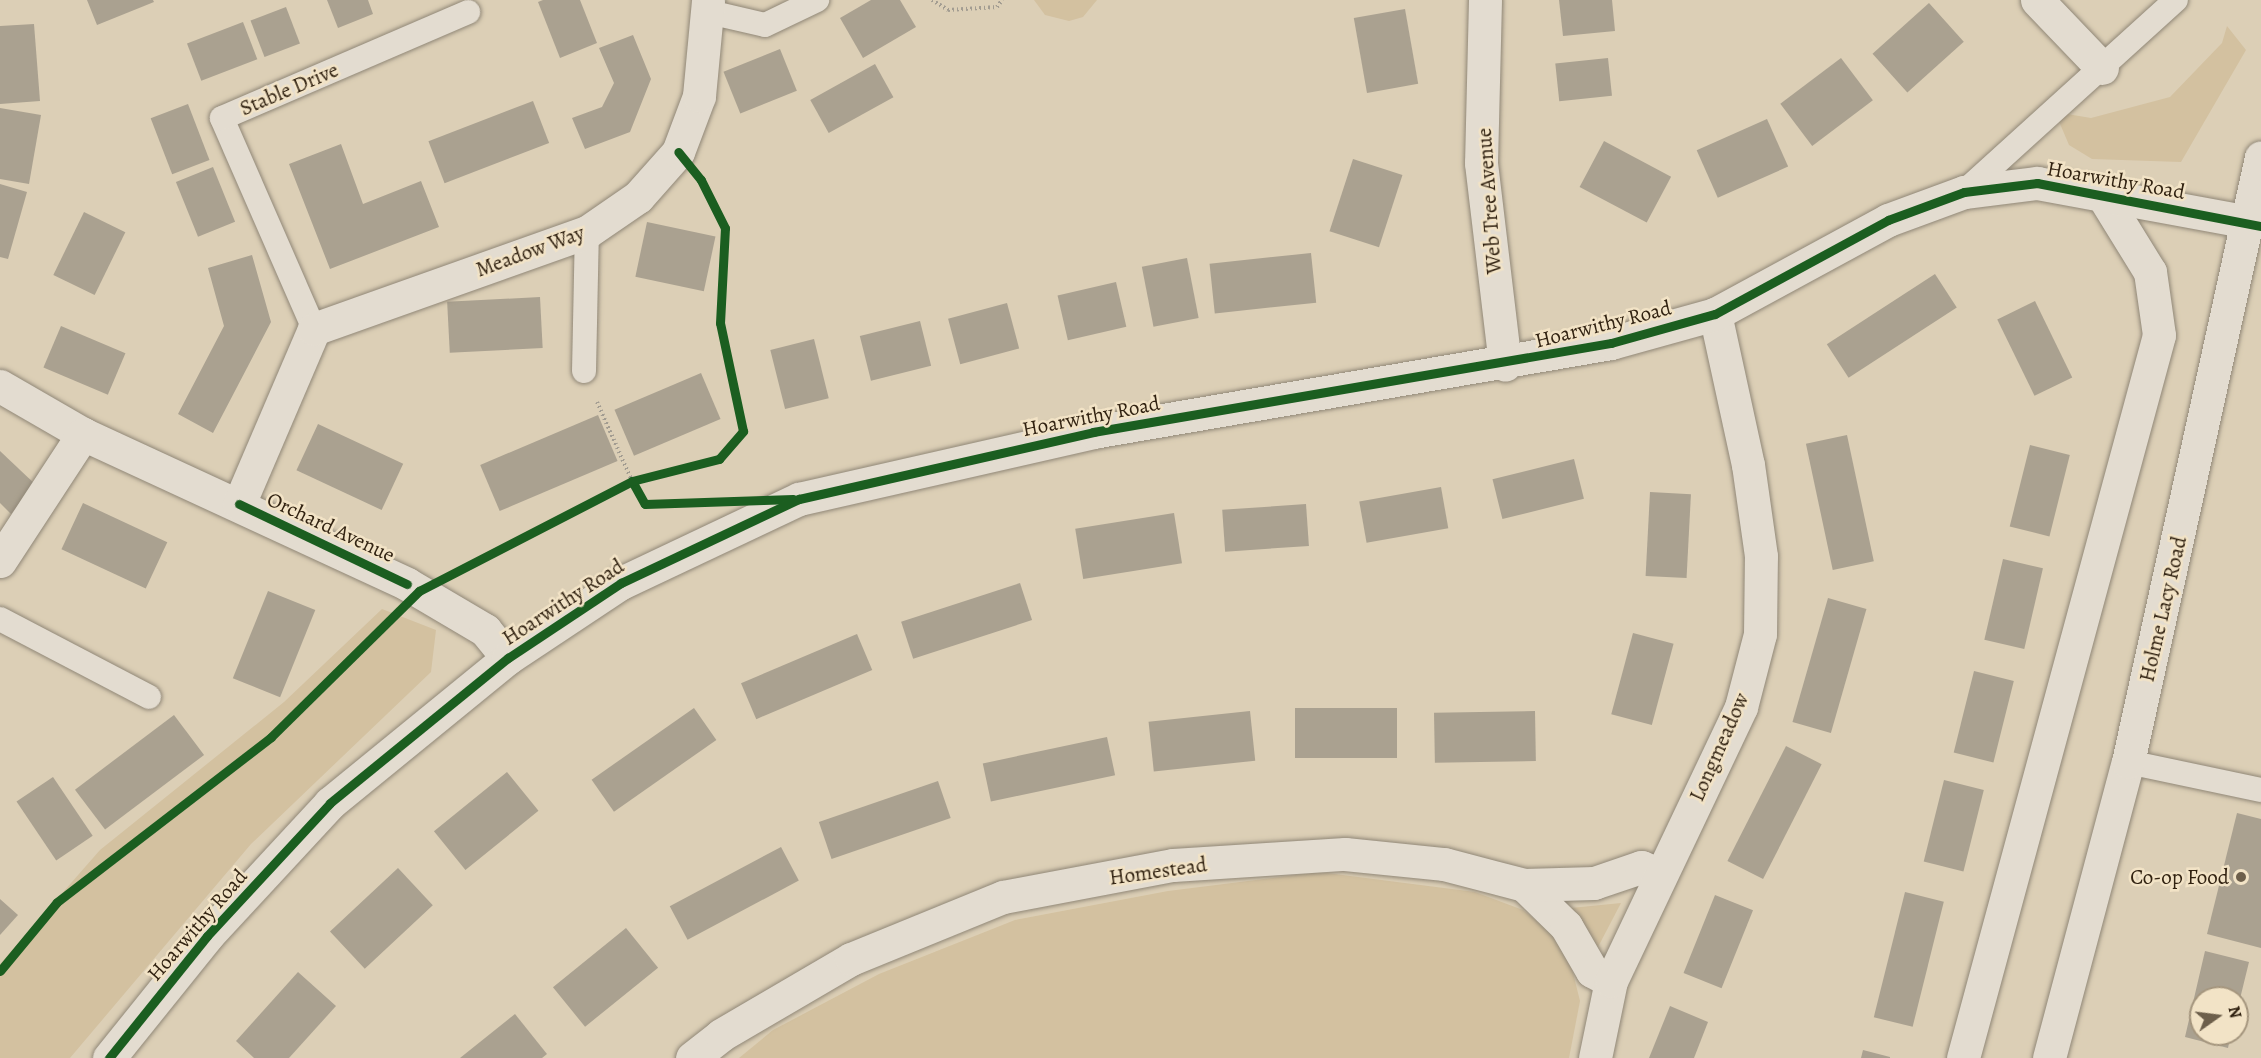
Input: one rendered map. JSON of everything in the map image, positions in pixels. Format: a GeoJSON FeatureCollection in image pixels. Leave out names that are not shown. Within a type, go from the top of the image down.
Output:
{"type":"FeatureCollection","features":[{"type":"Feature","properties":{"kind":"street","name":"Web Tree Avenue"},"geometry":{"type":"LineString","coordinates":[[1485,0],[1481,163],[1504,365]]}},
{"type":"Feature","properties":{"kind":"street"},"geometry":{"type":"LineString","coordinates":[[2037,0],[2102,68]]}},
{"type":"Feature","properties":{"kind":"street","name":"Meadow Way"},"geometry":{"type":"LineString","coordinates":[[314,329],[587,232],[638,197],[678,152],[699,96],[709,6]]}},
{"type":"Feature","properties":{"kind":"street","name":"Holme Lacy Road"},"geometry":{"type":"LineString","coordinates":[[2049,1058],[2128,762],[2256,224],[2261,157]]}},
{"type":"Feature","properties":{"kind":"street","name":"Hoarwithy Road"},"geometry":{"type":"LineString","coordinates":[[110,1058],[207,936],[330,803],[508,658],[621,583],[799,499],[1093,432],[1504,365],[1715,314],[1888,220],[1964,192],[2037,183],[2256,224]]}},
{"type":"Feature","properties":{"kind":"street"},"geometry":{"type":"LineString","coordinates":[[1963,1058],[2159,335],[2151,272],[2103,196]]}},
{"type":"Feature","properties":{"kind":"street","name":"Longmeadow"},"geometry":{"type":"LineString","coordinates":[[1595,1058],[1611,981],[1659,874],[1741,707],[1760,634],[1761,556],[1750,476],[1715,314]]}},
{"type":"Feature","properties":{"kind":"street"},"geometry":{"type":"LineString","coordinates":[[239,504],[314,329]]}},
{"type":"Feature","properties":{"kind":"street","name":"Orchard Avenue"},"geometry":{"type":"LineString","coordinates":[[0,386],[83,435],[239,504],[419,591],[485,630],[508,658]]}},
{"type":"Feature","properties":{"kind":"street"},"geometry":{"type":"LineString","coordinates":[[0,561],[83,435]]}},
{"type":"Feature","properties":{"kind":"street","name":"Homestead"},"geometry":{"type":"LineString","coordinates":[[692,1058],[720,1035],[851,959],[1003,897],[1173,865],[1345,854],[1444,864],[1524,885],[1594,883],[1641,867],[1659,874]]}},
{"type":"Feature","properties":{"kind":"street"},"geometry":{"type":"LineString","coordinates":[[1524,885],[1566,926],[1592,971],[1611,981]]}},
{"type":"Feature","properties":{"kind":"lane"},"geometry":{"type":"LineString","coordinates":[[709,6],[765,25],[817,0]]}},
{"type":"Feature","properties":{"kind":"lane"},"geometry":{"type":"LineString","coordinates":[[1964,192],[2175,0]]}},
{"type":"Feature","properties":{"kind":"lane","name":"Stable Drive"},"geometry":{"type":"LineString","coordinates":[[314,329],[222,118],[468,12]]}},
{"type":"Feature","properties":{"kind":"lane"},"geometry":{"type":"LineString","coordinates":[[584,371],[587,232]]}},
{"type":"Feature","properties":{"kind":"lane"},"geometry":{"type":"LineString","coordinates":[[0,619],[149,698]]}},
{"type":"Feature","properties":{"kind":"lane"},"geometry":{"type":"LineString","coordinates":[[2128,762],[2261,790]]}},
{"type":"Feature","properties":{"kind":"path"},"geometry":{"type":"LineString","coordinates":[[932,0],[948,10],[997,7],[1002,0]]}},
{"type":"Feature","properties":{"kind":"path"},"geometry":{"type":"LineString","coordinates":[[584,371],[634,484]]}},
{"type":"Feature","properties":{"kind":"path"},"geometry":{"type":"LineString","coordinates":[[621,486],[634,484],[643,478]]}},
{"type":"Feature","properties":{"kind":"shaded area"},"geometry":{"type":"Polygon","coordinates":[[[1034,0],[1097,0],[1083,17],[1069,21],[1045,15],[1034,0]]]}},
{"type":"Feature","properties":{"kind":"shaded area"},"geometry":{"type":"Polygon","coordinates":[[[2227,26],[2246,50],[2181,162],[2092,159],[2069,145],[2055,112],[2091,118],[2170,97],[2222,43],[2227,26]]]}},
{"type":"Feature","properties":{"kind":"shaded area"},"geometry":{"type":"Polygon","coordinates":[[[382,609],[436,630],[431,672],[251,844],[70,1058],[0,1058],[0,964],[100,850],[284,702],[382,609]]]}},
{"type":"Feature","properties":{"kind":"shaded area"},"geometry":{"type":"Polygon","coordinates":[[[1319,872],[1475,892],[1523,910],[1548,930],[1570,961],[1580,1001],[1569,1058],[739,1058],[773,1030],[879,974],[1015,920],[1168,891],[1319,872]]]}},
{"type":"Feature","properties":{"kind":"shaded area"},"geometry":{"type":"Polygon","coordinates":[[[1621,903],[1598,947],[1571,908],[1621,903]]]}},
{"type":"Feature","properties":{"kind":"building"},"geometry":{"type":"Polygon","coordinates":[[[87,0],[153,0],[154,2],[97,25],[87,0]]]}},
{"type":"Feature","properties":{"kind":"building"},"geometry":{"type":"Polygon","coordinates":[[[327,0],[368,0],[373,14],[338,28],[327,0]]]}},
{"type":"Feature","properties":{"kind":"building"},"geometry":{"type":"Polygon","coordinates":[[[580,0],[597,43],[560,58],[538,2],[580,0]]]}},
{"type":"Feature","properties":{"kind":"building"},"geometry":{"type":"Polygon","coordinates":[[[871,0],[900,0],[916,27],[863,58],[840,18],[871,0]]]}},
{"type":"Feature","properties":{"kind":"building"},"geometry":{"type":"Polygon","coordinates":[[[1559,0],[1612,0],[1615,31],[1563,36],[1559,0]]]}},
{"type":"Feature","properties":{"kind":"building"},"geometry":{"type":"Polygon","coordinates":[[[1929,3],[1964,42],[1907,92],[1873,54],[1929,3]]]}},
{"type":"Feature","properties":{"kind":"building"},"geometry":{"type":"Polygon","coordinates":[[[286,7],[300,43],[265,57],[251,21],[286,7]]]}},
{"type":"Feature","properties":{"kind":"building"},"geometry":{"type":"Polygon","coordinates":[[[1405,9],[1418,84],[1367,93],[1354,18],[1405,9]]]}},
{"type":"Feature","properties":{"kind":"building"},"geometry":{"type":"Polygon","coordinates":[[[243,22],[257,59],[201,81],[187,44],[243,22]]]}},
{"type":"Feature","properties":{"kind":"building"},"geometry":{"type":"Polygon","coordinates":[[[34,24],[40,101],[0,104],[0,26],[34,24]]]}},
{"type":"Feature","properties":{"kind":"building"},"geometry":{"type":"Polygon","coordinates":[[[633,35],[651,79],[630,132],[585,149],[572,118],[602,107],[614,83],[599,48],[633,35]]]}},
{"type":"Feature","properties":{"kind":"building"},"geometry":{"type":"Polygon","coordinates":[[[780,49],[797,91],[740,114],[723,72],[780,49]]]}},
{"type":"Feature","properties":{"kind":"building"},"geometry":{"type":"Polygon","coordinates":[[[1608,58],[1612,96],[1559,101],[1555,64],[1608,58]]]}},
{"type":"Feature","properties":{"kind":"building"},"geometry":{"type":"Polygon","coordinates":[[[1841,58],[1873,100],[1812,146],[1780,104],[1841,58]]]}},
{"type":"Feature","properties":{"kind":"building"},"geometry":{"type":"Polygon","coordinates":[[[875,64],[893,97],[829,133],[810,100],[875,64]]]}},
{"type":"Feature","properties":{"kind":"building"},"geometry":{"type":"Polygon","coordinates":[[[533,101],[549,143],[445,183],[428,141],[533,101]]]}},
{"type":"Feature","properties":{"kind":"building"},"geometry":{"type":"Polygon","coordinates":[[[188,104],[210,160],[172,174],[151,118],[188,104]]]}},
{"type":"Feature","properties":{"kind":"building"},"geometry":{"type":"Polygon","coordinates":[[[0,108],[41,115],[29,184],[0,179],[0,108]]]}},
{"type":"Feature","properties":{"kind":"building"},"geometry":{"type":"Polygon","coordinates":[[[1767,119],[1788,167],[1718,198],[1697,150],[1767,119]]]}},
{"type":"Feature","properties":{"kind":"building"},"geometry":{"type":"Polygon","coordinates":[[[1604,141],[1671,177],[1647,223],[1580,187],[1604,141]]]}},
{"type":"Feature","properties":{"kind":"building"},"geometry":{"type":"Polygon","coordinates":[[[341,144],[363,204],[421,181],[439,227],[330,269],[289,164],[341,144]]]}},
{"type":"Feature","properties":{"kind":"building"},"geometry":{"type":"Polygon","coordinates":[[[1353,159],[1402,175],[1379,247],[1330,231],[1353,159]]]}},
{"type":"Feature","properties":{"kind":"building"},"geometry":{"type":"Polygon","coordinates":[[[213,167],[235,222],[198,237],[176,182],[213,167]]]}},
{"type":"Feature","properties":{"kind":"building"},"geometry":{"type":"Polygon","coordinates":[[[0,184],[27,192],[8,259],[0,257],[0,184]]]}},
{"type":"Feature","properties":{"kind":"building"},"geometry":{"type":"Polygon","coordinates":[[[84,212],[125,232],[95,295],[53,275],[84,212]]]}},
{"type":"Feature","properties":{"kind":"building"},"geometry":{"type":"Polygon","coordinates":[[[647,222],[715,237],[704,291],[635,277],[647,222]]]}},
{"type":"Feature","properties":{"kind":"building"},"geometry":{"type":"Polygon","coordinates":[[[1311,253],[1316,303],[1215,313],[1210,264],[1311,253]]]}},
{"type":"Feature","properties":{"kind":"building"},"geometry":{"type":"Polygon","coordinates":[[[252,255],[271,322],[213,433],[178,414],[224,326],[208,268],[252,255]]]}},
{"type":"Feature","properties":{"kind":"building"},"geometry":{"type":"Polygon","coordinates":[[[1187,258],[1199,318],[1153,327],[1142,267],[1187,258]]]}},
{"type":"Feature","properties":{"kind":"building"},"geometry":{"type":"Polygon","coordinates":[[[1935,274],[1957,308],[1849,378],[1827,344],[1935,274]]]}},
{"type":"Feature","properties":{"kind":"building"},"geometry":{"type":"Polygon","coordinates":[[[1116,282],[1126,327],[1068,340],[1058,295],[1116,282]]]}},
{"type":"Feature","properties":{"kind":"building"},"geometry":{"type":"Polygon","coordinates":[[[540,297],[543,348],[450,353],[447,302],[540,297]]]}},
{"type":"Feature","properties":{"kind":"building"},"geometry":{"type":"Polygon","coordinates":[[[2035,301],[2072,377],[2035,396],[1997,319],[2035,301]]]}},
{"type":"Feature","properties":{"kind":"building"},"geometry":{"type":"Polygon","coordinates":[[[1007,303],[1019,348],[960,364],[948,319],[1007,303]]]}},
{"type":"Feature","properties":{"kind":"building"},"geometry":{"type":"Polygon","coordinates":[[[920,321],[931,366],[871,381],[860,336],[920,321]]]}},
{"type":"Feature","properties":{"kind":"building"},"geometry":{"type":"Polygon","coordinates":[[[61,326],[125,353],[108,395],[43,367],[61,326]]]}},
{"type":"Feature","properties":{"kind":"building"},"geometry":{"type":"Polygon","coordinates":[[[814,339],[829,398],[785,409],[770,350],[814,339]]]}},
{"type":"Feature","properties":{"kind":"building"},"geometry":{"type":"Polygon","coordinates":[[[701,373],[721,419],[634,456],[614,410],[701,373]]]}},
{"type":"Feature","properties":{"kind":"building"},"geometry":{"type":"Polygon","coordinates":[[[598,415],[618,461],[500,511],[480,465],[598,415]]]}},
{"type":"Feature","properties":{"kind":"building"},"geometry":{"type":"Polygon","coordinates":[[[318,424],[403,464],[382,510],[296,470],[318,424]]]}},
{"type":"Feature","properties":{"kind":"building"},"geometry":{"type":"Polygon","coordinates":[[[1847,435],[1874,561],[1833,570],[1806,444],[1847,435]]]}},
{"type":"Feature","properties":{"kind":"building"},"geometry":{"type":"Polygon","coordinates":[[[2030,445],[2070,455],[2049,536],[2010,527],[2030,445]]]}},
{"type":"Feature","properties":{"kind":"building"},"geometry":{"type":"Polygon","coordinates":[[[0,451],[37,486],[11,514],[0,503],[0,451]]]}},
{"type":"Feature","properties":{"kind":"building"},"geometry":{"type":"Polygon","coordinates":[[[1574,459],[1584,499],[1502,519],[1492,479],[1574,459]]]}},
{"type":"Feature","properties":{"kind":"building"},"geometry":{"type":"Polygon","coordinates":[[[1441,487],[1448,528],[1367,543],[1359,501],[1441,487]]]}},
{"type":"Feature","properties":{"kind":"building"},"geometry":{"type":"Polygon","coordinates":[[[1650,492],[1691,494],[1687,578],[1646,576],[1650,492]]]}},
{"type":"Feature","properties":{"kind":"building"},"geometry":{"type":"Polygon","coordinates":[[[83,503],[167,542],[146,589],[61,549],[83,503]]]}},
{"type":"Feature","properties":{"kind":"building"},"geometry":{"type":"Polygon","coordinates":[[[1306,504],[1309,546],[1225,552],[1222,510],[1306,504]]]}},
{"type":"Feature","properties":{"kind":"building"},"geometry":{"type":"Polygon","coordinates":[[[1174,513],[1182,563],[1083,579],[1075,529],[1174,513]]]}},
{"type":"Feature","properties":{"kind":"building"},"geometry":{"type":"Polygon","coordinates":[[[2003,559],[2043,568],[2024,649],[1984,640],[2003,559]]]}},
{"type":"Feature","properties":{"kind":"building"},"geometry":{"type":"Polygon","coordinates":[[[1020,583],[1032,620],[913,659],[901,622],[1020,583]]]}},
{"type":"Feature","properties":{"kind":"building"},"geometry":{"type":"Polygon","coordinates":[[[268,591],[315,610],[280,697],[233,678],[268,591]]]}},
{"type":"Feature","properties":{"kind":"building"},"geometry":{"type":"Polygon","coordinates":[[[1828,598],[1866,609],[1831,733],[1792,722],[1828,598]]]}},
{"type":"Feature","properties":{"kind":"building"},"geometry":{"type":"Polygon","coordinates":[[[1633,633],[1674,644],[1652,725],[1611,714],[1633,633]]]}},
{"type":"Feature","properties":{"kind":"building"},"geometry":{"type":"Polygon","coordinates":[[[857,634],[872,670],[756,719],[741,683],[857,634]]]}},
{"type":"Feature","properties":{"kind":"building"},"geometry":{"type":"Polygon","coordinates":[[[1974,671],[2014,681],[1993,762],[1954,753],[1974,671]]]}},
{"type":"Feature","properties":{"kind":"building"},"geometry":{"type":"Polygon","coordinates":[[[694,708],[716,740],[614,812],[592,780],[694,708]]]}},
{"type":"Feature","properties":{"kind":"building"},"geometry":{"type":"Polygon","coordinates":[[[1295,708],[1397,708],[1397,758],[1295,758],[1295,708]]]}},
{"type":"Feature","properties":{"kind":"building"},"geometry":{"type":"Polygon","coordinates":[[[1250,711],[1255,761],[1154,771],[1149,722],[1250,711]]]}},
{"type":"Feature","properties":{"kind":"building"},"geometry":{"type":"Polygon","coordinates":[[[1535,711],[1536,761],[1435,763],[1434,713],[1535,711]]]}},
{"type":"Feature","properties":{"kind":"building"},"geometry":{"type":"Polygon","coordinates":[[[174,715],[204,755],[105,830],[75,790],[174,715]]]}},
{"type":"Feature","properties":{"kind":"building"},"geometry":{"type":"Polygon","coordinates":[[[1107,737],[1115,775],[991,802],[983,763],[1107,737]]]}},
{"type":"Feature","properties":{"kind":"building"},"geometry":{"type":"Polygon","coordinates":[[[1786,746],[1822,764],[1763,879],[1727,861],[1786,746]]]}},
{"type":"Feature","properties":{"kind":"building"},"geometry":{"type":"Polygon","coordinates":[[[507,772],[538,811],[465,870],[434,831],[507,772]]]}},
{"type":"Feature","properties":{"kind":"building"},"geometry":{"type":"Polygon","coordinates":[[[53,777],[93,836],[56,860],[17,802],[53,777]]]}},
{"type":"Feature","properties":{"kind":"building"},"geometry":{"type":"Polygon","coordinates":[[[1944,780],[1984,790],[1963,871],[1924,862],[1944,780]]]}},
{"type":"Feature","properties":{"kind":"building"},"geometry":{"type":"Polygon","coordinates":[[[938,781],[951,818],[832,859],[819,822],[938,781]]]}},
{"type":"Feature","properties":{"kind":"building","name":"Co-op Food"},"geometry":{"type":"Polygon","coordinates":[[[2237,813],[2261,819],[2261,948],[2207,934],[2237,813]]]}},
{"type":"Feature","properties":{"kind":"building"},"geometry":{"type":"Polygon","coordinates":[[[781,847],[799,881],[688,940],[670,906],[781,847]]]}},
{"type":"Feature","properties":{"kind":"building"},"geometry":{"type":"Polygon","coordinates":[[[398,868],[433,905],[365,969],[330,931],[398,868]]]}},
{"type":"Feature","properties":{"kind":"building"},"geometry":{"type":"Polygon","coordinates":[[[1905,892],[1944,902],[1913,1027],[1874,1017],[1905,892]]]}},
{"type":"Feature","properties":{"kind":"building"},"geometry":{"type":"Polygon","coordinates":[[[1715,895],[1753,910],[1722,988],[1684,973],[1715,895]]]}},
{"type":"Feature","properties":{"kind":"building"},"geometry":{"type":"Polygon","coordinates":[[[0,899],[18,915],[0,935],[0,899]]]}},
{"type":"Feature","properties":{"kind":"building"},"geometry":{"type":"Polygon","coordinates":[[[626,928],[658,968],[585,1027],[553,987],[626,928]]]}},
{"type":"Feature","properties":{"kind":"building"},"geometry":{"type":"Polygon","coordinates":[[[2205,951],[2249,962],[2243,986],[2197,986],[2205,951]]]}},
{"type":"Feature","properties":{"kind":"building"},"geometry":{"type":"Polygon","coordinates":[[[298,972],[336,1006],[289,1058],[254,1058],[236,1041],[298,972]]]}},
{"type":"Feature","properties":{"kind":"building"},"geometry":{"type":"Polygon","coordinates":[[[1670,1006],[1708,1022],[1694,1058],[1649,1058],[1670,1006]]]}},
{"type":"Feature","properties":{"kind":"building"},"geometry":{"type":"Polygon","coordinates":[[[515,1014],[547,1054],[542,1058],[460,1058],[515,1014]]]}},
{"type":"Feature","properties":{"kind":"building"},"geometry":{"type":"Polygon","coordinates":[[[2189,1020],[2189,1038],[2185,1037],[2189,1020]]]}},
{"type":"Feature","properties":{"kind":"building"},"geometry":{"type":"Polygon","coordinates":[[[1863,1050],[1890,1057],[1890,1058],[1861,1058],[1863,1050]]]}},
{"type":"Feature","properties":{"kind":"cycle path"},"geometry":{"type":"LineString","coordinates":[[0,971],[57,902],[271,737],[419,591],[632,481],[719,459],[743,431],[720,323],[725,228],[701,180],[678,152]]}},
{"type":"Feature","properties":{"kind":"cycle path"},"geometry":{"type":"LineString","coordinates":[[109,1058],[207,936],[330,803],[508,658],[621,583],[799,499],[1093,432],[1611,343],[1715,314],[1888,220],[1964,192],[2037,183],[2261,226]]}},
{"type":"Feature","properties":{"kind":"cycle path"},"geometry":{"type":"LineString","coordinates":[[632,481],[645,504],[793,499]]}},
{"type":"Feature","properties":{"kind":"cycle path"},"geometry":{"type":"LineString","coordinates":[[239,504],[407,584]]}},
{"type":"Feature","properties":{"kind":"place","name":"Co-op Food"},"geometry":{"type":"Point","coordinates":[2241,877]}}]}
